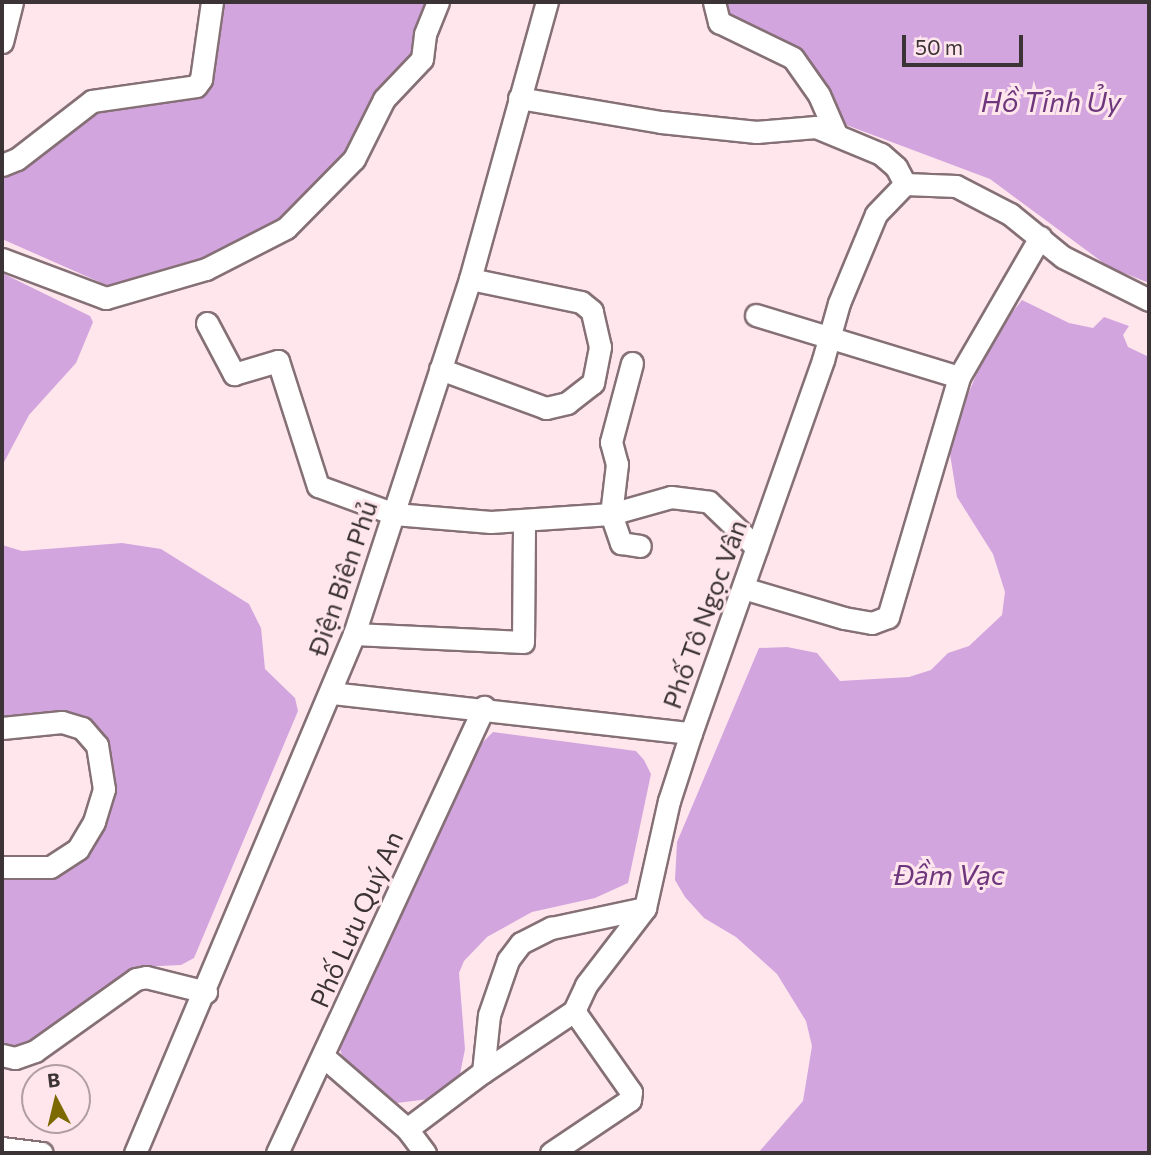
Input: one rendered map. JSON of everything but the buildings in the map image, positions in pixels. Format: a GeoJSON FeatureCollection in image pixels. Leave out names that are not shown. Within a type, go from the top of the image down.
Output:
{"type":"FeatureCollection","features":[{"type":"Feature","properties":{"kind":"street"},"geometry":{"type":"LineString","coordinates":[[2,42],[12,2]]}},
{"type":"Feature","properties":{"kind":"street"},"geometry":{"type":"LineString","coordinates":[[2,165],[17,159],[92,101],[196,86],[201,79],[212,2]]}},
{"type":"Feature","properties":{"kind":"street"},"geometry":{"type":"LineString","coordinates":[[2,259],[106,298],[206,269],[286,228],[354,159],[384,99],[422,59],[425,34],[438,2]]}},
{"type":"Feature","properties":{"kind":"street","name":"Điện Biên Phủ"},"geometry":{"type":"LineString","coordinates":[[135,1153],[206,992],[332,693],[354,634],[470,279],[547,2]]}},
{"type":"Feature","properties":{"kind":"street"},"geometry":{"type":"LineString","coordinates":[[714,2],[719,22],[793,58],[819,95],[836,134]]}},
{"type":"Feature","properties":{"kind":"street"},"geometry":{"type":"LineString","coordinates":[[519,98],[661,122],[756,132],[816,127],[881,154],[896,167],[905,184],[956,186],[1010,214],[1063,257],[1149,300]]}},
{"type":"Feature","properties":{"kind":"street","name":"Phố Tô Ngọc Vân"},"geometry":{"type":"LineString","coordinates":[[332,693],[484,707],[691,733],[876,214],[905,184]]}},
{"type":"Feature","properties":{"kind":"street"},"geometry":{"type":"LineString","coordinates":[[743,588],[844,618],[872,623],[888,617],[959,377],[1040,237]]}},
{"type":"Feature","properties":{"kind":"street"},"geometry":{"type":"LineString","coordinates":[[440,369],[546,408],[567,403],[593,383],[600,347],[592,311],[581,302],[470,279]]}},
{"type":"Feature","properties":{"kind":"street"},"geometry":{"type":"LineString","coordinates":[[756,315],[959,377]]}},
{"type":"Feature","properties":{"kind":"street"},"geometry":{"type":"LineString","coordinates":[[207,323],[234,374],[278,362],[318,486],[394,513],[491,522],[611,514],[671,497],[709,502],[757,548]]}},
{"type":"Feature","properties":{"kind":"street"},"geometry":{"type":"LineString","coordinates":[[632,363],[611,442],[617,464],[611,514],[621,543],[640,546]]}},
{"type":"Feature","properties":{"kind":"street"},"geometry":{"type":"LineString","coordinates":[[354,634],[523,642],[524,520]]}},
{"type":"Feature","properties":{"kind":"street","name":"Phố Lưu Quý An"},"geometry":{"type":"LineString","coordinates":[[277,1153],[324,1057],[484,707]]}},
{"type":"Feature","properties":{"kind":"street"},"geometry":{"type":"LineString","coordinates":[[2,728],[62,722],[82,728],[97,745],[104,789],[94,822],[78,849],[50,867],[2,867]]}},
{"type":"Feature","properties":{"kind":"street"},"geometry":{"type":"LineString","coordinates":[[407,1129],[483,1072],[574,1011],[586,985],[645,908],[669,801],[691,733]]}},
{"type":"Feature","properties":{"kind":"street"},"geometry":{"type":"LineString","coordinates":[[483,1072],[489,1014],[508,960],[521,943],[551,928],[645,908]]}},
{"type":"Feature","properties":{"kind":"street"},"geometry":{"type":"LineString","coordinates":[[2,1055],[15,1058],[35,1051],[136,979],[146,977],[206,992]]}},
{"type":"Feature","properties":{"kind":"street"},"geometry":{"type":"LineString","coordinates":[[551,1153],[623,1106],[631,1092],[574,1011]]}},
{"type":"Feature","properties":{"kind":"street"},"geometry":{"type":"LineString","coordinates":[[324,1057],[407,1129],[425,1153]]}},
{"type":"Feature","properties":{"kind":"street"},"geometry":{"type":"LineString","coordinates":[[2,1149],[42,1153]]}},
{"type":"Feature","properties":{"kind":"water"},"geometry":{"type":"Polygon","coordinates":[[[216,2],[434,2],[420,49],[364,135],[269,234],[195,268],[113,288],[2,239],[2,175],[84,110],[187,97],[216,2]]]}},
{"type":"Feature","properties":{"kind":"water","name":"Hồ Tỉnh Ủy"},"geometry":{"type":"Polygon","coordinates":[[[722,2],[1149,2],[1149,283],[1109,267],[990,179],[841,123],[816,79],[730,24],[722,2]]]}},
{"type":"Feature","properties":{"kind":"water"},"geometry":{"type":"Polygon","coordinates":[[[2,273],[90,316],[93,322],[76,363],[29,415],[2,466],[2,273]]]}},
{"type":"Feature","properties":{"kind":"water","name":"Đầm Vạc"},"geometry":{"type":"Polygon","coordinates":[[[1022,300],[1069,323],[1093,328],[1104,317],[1129,326],[1123,335],[1128,347],[1149,357],[1149,1153],[758,1153],[803,1101],[812,1046],[806,1021],[777,974],[736,937],[704,918],[685,897],[675,880],[677,842],[759,648],[787,647],[817,653],[840,681],[909,677],[931,670],[948,653],[969,646],[1002,615],[1005,592],[993,554],[957,497],[948,442],[992,337],[1022,300]]]}},
{"type":"Feature","properties":{"kind":"water"},"geometry":{"type":"Polygon","coordinates":[[[122,543],[161,549],[249,604],[261,628],[265,669],[295,698],[298,711],[194,958],[181,965],[139,967],[31,1044],[2,1047],[2,872],[87,846],[102,740],[2,721],[2,545],[22,551],[122,543]]]}},
{"type":"Feature","properties":{"kind":"water"},"geometry":{"type":"Polygon","coordinates":[[[493,732],[636,751],[651,774],[628,883],[595,898],[532,912],[487,937],[464,961],[459,973],[465,1049],[458,1084],[429,1099],[397,1103],[343,1059],[338,1043],[470,755],[493,732]]]}}]}
